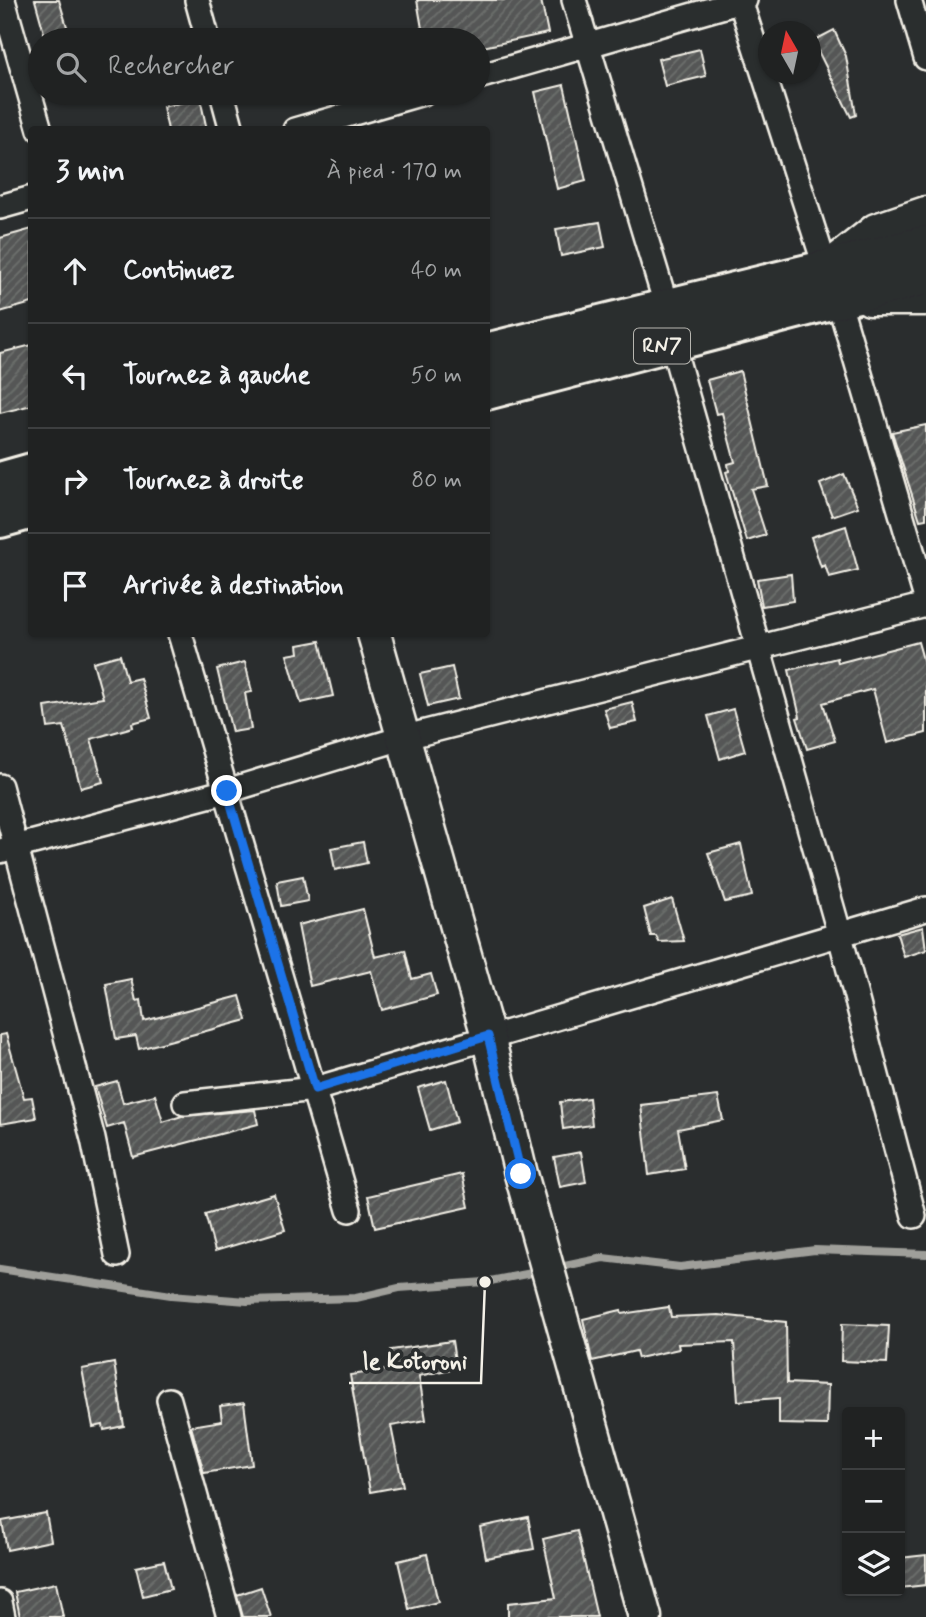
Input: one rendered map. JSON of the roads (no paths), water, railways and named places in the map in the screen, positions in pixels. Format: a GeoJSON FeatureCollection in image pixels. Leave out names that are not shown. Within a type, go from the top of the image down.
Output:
{"type":"FeatureCollection","features":[{"type":"Feature","properties":{"kind":"highway","name":"RN7"},"geometry":{"type":"LineString","coordinates":[[490,389],[670,326],[832,284],[926,245]]}},
{"type":"Feature","properties":{"kind":"highway","name":"RN7"},"geometry":{"type":"LineString","coordinates":[[832,284],[926,275]]}},
{"type":"Feature","properties":{"kind":"highway","name":"RN7"},"geometry":{"type":"LineString","coordinates":[[490,352],[670,326]]}},
{"type":"Feature","properties":{"kind":"highway"},"geometry":{"type":"LineString","coordinates":[[0,482],[28,474]]}},
{"type":"Feature","properties":{"kind":"highway"},"geometry":{"type":"LineString","coordinates":[[0,518],[28,510]]}},
{"type":"Feature","properties":{"kind":"street"},"geometry":{"type":"LineString","coordinates":[[3,0],[28,88]]}},
{"type":"Feature","properties":{"kind":"street"},"geometry":{"type":"LineString","coordinates":[[197,0],[205,28]]}},
{"type":"Feature","properties":{"kind":"street"},"geometry":{"type":"LineString","coordinates":[[574,0],[670,326],[839,932],[914,1216]]}},
{"type":"Feature","properties":{"kind":"street"},"geometry":{"type":"LineString","coordinates":[[490,74],[742,0],[832,284],[926,598]]}},
{"type":"Feature","properties":{"kind":"street"},"geometry":{"type":"LineString","coordinates":[[909,0],[926,58]]}},
{"type":"Feature","properties":{"kind":"street"},"geometry":{"type":"LineString","coordinates":[[33,105],[39,126]]}},
{"type":"Feature","properties":{"kind":"street"},"geometry":{"type":"LineString","coordinates":[[225,105],[231,126]]}},
{"type":"Feature","properties":{"kind":"street"},"geometry":{"type":"LineString","coordinates":[[309,126],[381,105]]}},
{"type":"Feature","properties":{"kind":"street"},"geometry":{"type":"LineString","coordinates":[[0,206],[28,199]]}},
{"type":"Feature","properties":{"kind":"street"},"geometry":{"type":"LineString","coordinates":[[832,284],[876,230],[926,213]]}},
{"type":"Feature","properties":{"kind":"street"},"geometry":{"type":"LineString","coordinates":[[832,284],[926,299]]}},
{"type":"Feature","properties":{"kind":"street"},"geometry":{"type":"LineString","coordinates":[[9,849],[227,791],[402,738],[759,650],[926,605]]}},
{"type":"Feature","properties":{"kind":"street"},"geometry":{"type":"LineString","coordinates":[[181,637],[349,1210]]}},
{"type":"Feature","properties":{"kind":"street"},"geometry":{"type":"LineString","coordinates":[[375,637],[488,1036],[521,1174],[645,1617]]}},
{"type":"Feature","properties":{"kind":"street"},"geometry":{"type":"LineString","coordinates":[[0,786],[9,849],[93,1139],[117,1255]]}},
{"type":"Feature","properties":{"kind":"street"},"geometry":{"type":"LineString","coordinates":[[185,1103],[315,1089],[839,932],[926,909]]}},
{"type":"Feature","properties":{"kind":"street"},"geometry":{"type":"LineString","coordinates":[[169,1400],[229,1617]]}},
{"type":"Feature","properties":{"kind":"street"},"geometry":{"type":"LineString","coordinates":[[0,1602],[3,1617]]}},
{"type":"Feature","properties":{"kind":"waterway"},"geometry":{"type":"LineString","coordinates":[[555,1268],[603,1258],[680,1267],[815,1250],[926,1254]]}},
{"type":"Feature","properties":{"kind":"waterway"},"geometry":{"type":"LineString","coordinates":[[0,1269],[171,1295],[247,1301],[356,1298],[399,1288],[485,1282],[542,1271]]}},
{"type":"Feature","properties":{"kind":"place","name":"le Kotoroni"},"geometry":{"type":"Point","coordinates":[485,1282]}}]}
